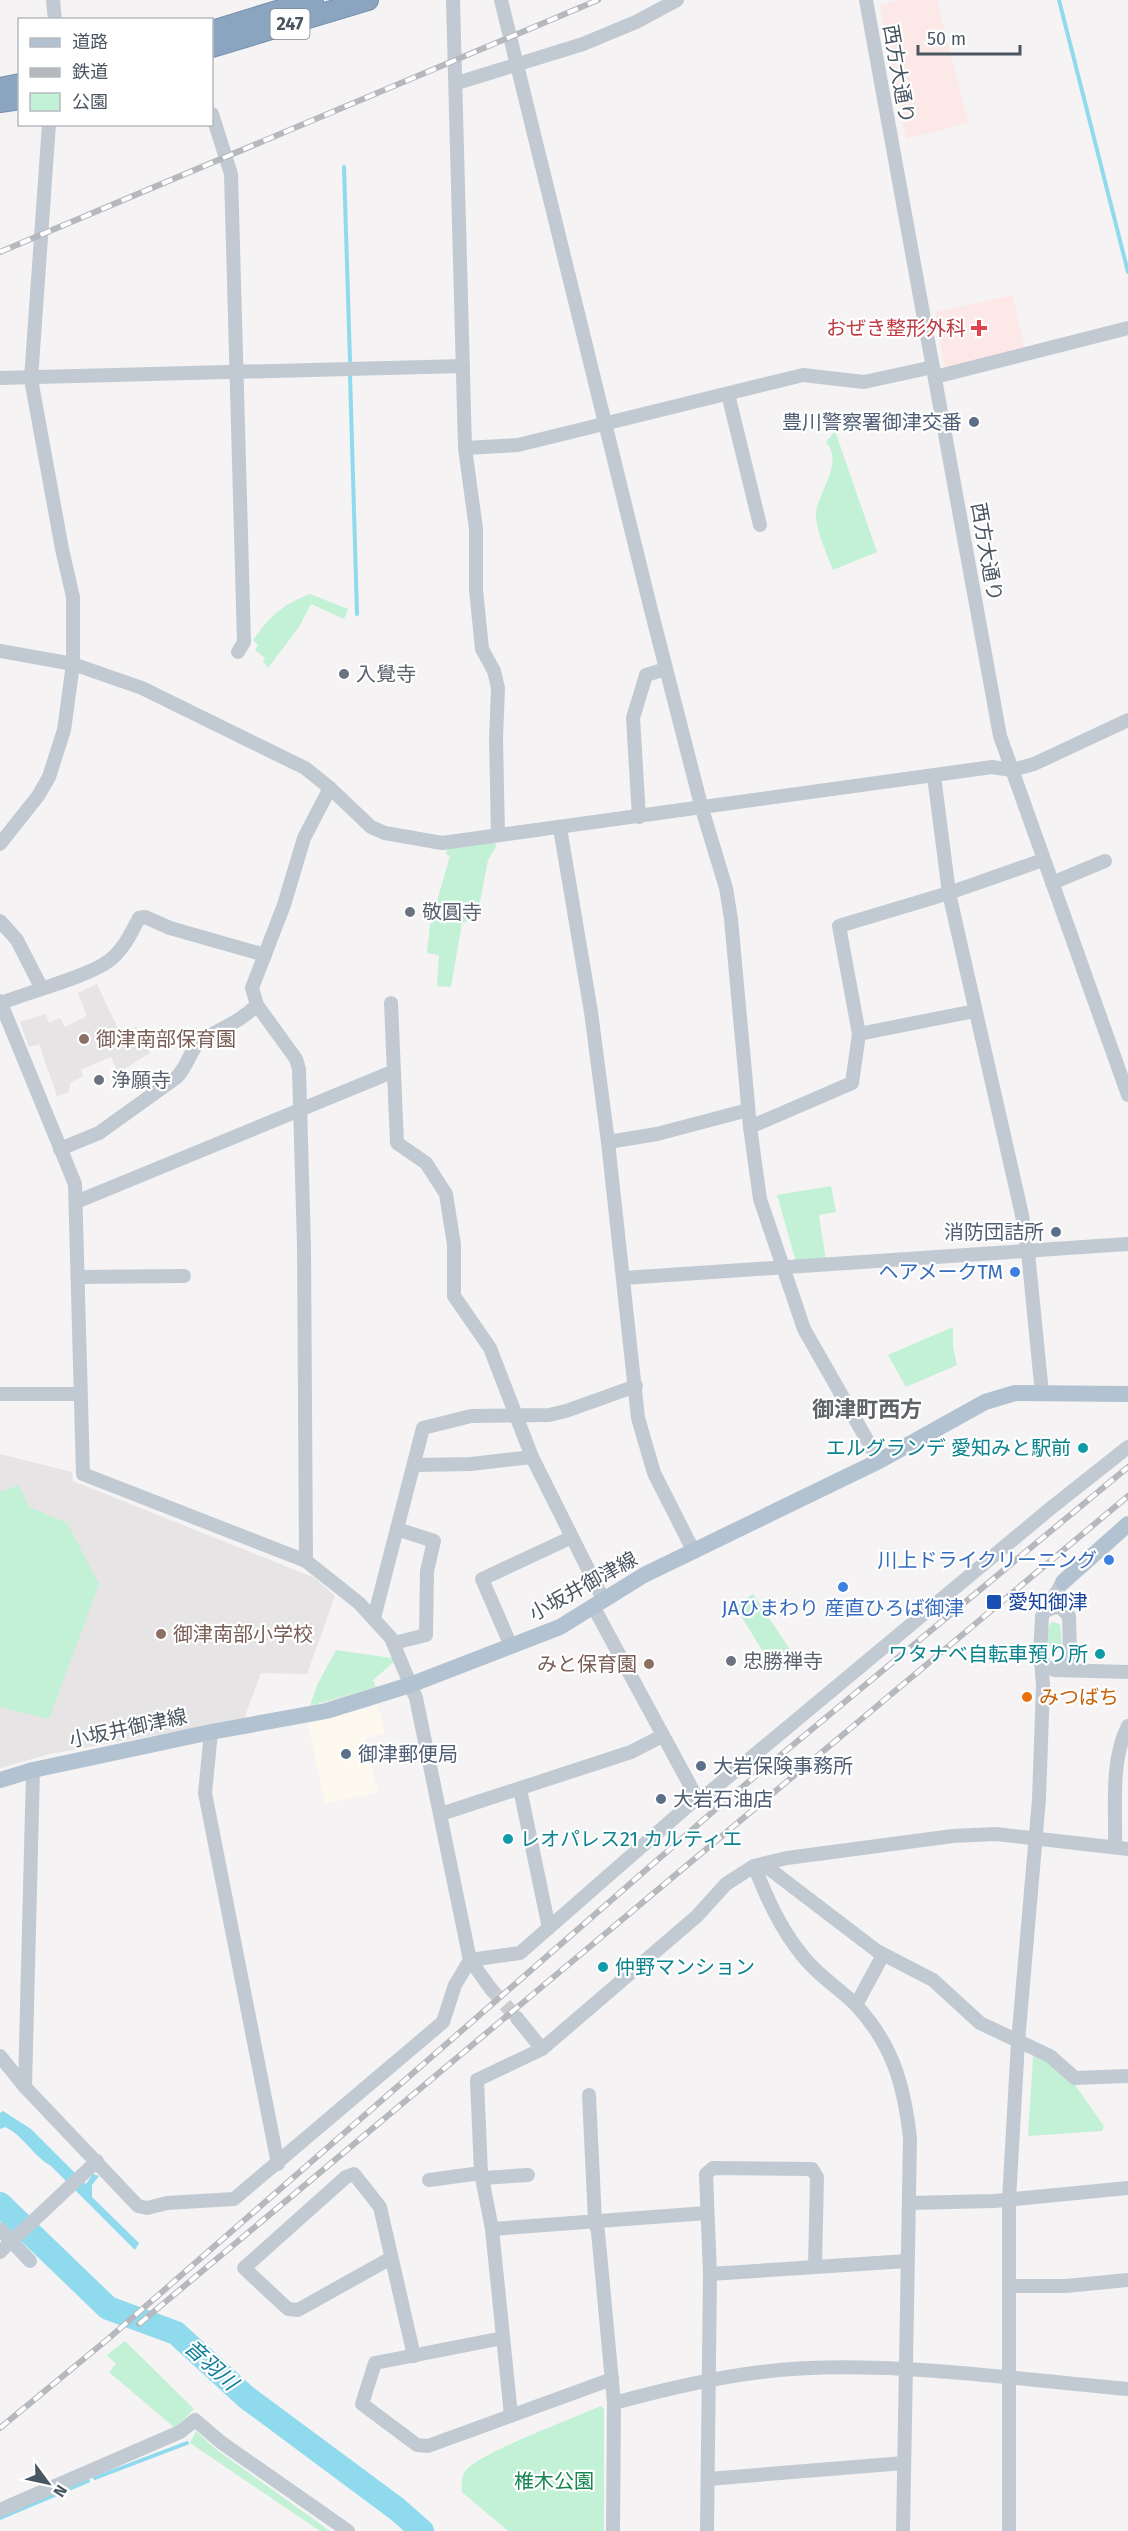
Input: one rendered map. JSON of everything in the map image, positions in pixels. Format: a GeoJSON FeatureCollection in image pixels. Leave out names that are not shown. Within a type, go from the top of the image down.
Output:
{"type":"FeatureCollection","features":[{"type":"Feature","properties":{"kind":"highway","name":"247"},"geometry":{"type":"LineString","coordinates":[[213,31],[264,7],[313,0]]}},
{"type":"Feature","properties":{"kind":"highway","name":"247"},"geometry":{"type":"LineString","coordinates":[[213,47],[368,0]]}},
{"type":"Feature","properties":{"kind":"highway"},"geometry":{"type":"LineString","coordinates":[[0,88],[18,84]]}},
{"type":"Feature","properties":{"kind":"highway"},"geometry":{"type":"LineString","coordinates":[[0,102],[18,99]]}},
{"type":"Feature","properties":{"kind":"main road","name":"小坂井御津線"},"geometry":{"type":"LineString","coordinates":[[0,1780],[33,1770],[211,1732],[326,1711],[410,1685],[560,1627],[644,1575],[879,1461],[985,1401],[1015,1393],[1128,1394]]}},
{"type":"Feature","properties":{"kind":"main road"},"geometry":{"type":"LineString","coordinates":[[1059,1587],[1128,1524]]}},
{"type":"Feature","properties":{"kind":"street"},"geometry":{"type":"LineString","coordinates":[[53,0],[55,18]]}},
{"type":"Feature","properties":{"kind":"street"},"geometry":{"type":"LineString","coordinates":[[453,0],[465,448],[476,529],[476,590],[482,649],[494,670],[498,688],[496,739],[498,835]]}},
{"type":"Feature","properties":{"kind":"street"},"geometry":{"type":"LineString","coordinates":[[501,0],[666,669],[702,809],[726,888],[731,919],[748,1110],[760,1199],[804,1329],[879,1461]]}},
{"type":"Feature","properties":{"kind":"street"},"geometry":{"type":"LineString","coordinates":[[457,83],[583,44],[636,22],[677,0]]}},
{"type":"Feature","properties":{"kind":"street","name":"西方大通り"},"geometry":{"type":"LineString","coordinates":[[866,0],[1000,736],[1128,1095]]}},
{"type":"Feature","properties":{"kind":"street"},"geometry":{"type":"LineString","coordinates":[[213,117],[231,174],[244,642],[238,652]]}},
{"type":"Feature","properties":{"kind":"street"},"geometry":{"type":"LineString","coordinates":[[0,844],[38,796],[49,777],[64,730],[73,664],[73,597],[31,379],[49,126]]}},
{"type":"Feature","properties":{"kind":"street"},"geometry":{"type":"LineString","coordinates":[[465,448],[518,445],[803,375],[864,382],[934,372],[1128,328]]}},
{"type":"Feature","properties":{"kind":"street"},"geometry":{"type":"LineString","coordinates":[[0,378],[31,379],[463,366]]}},
{"type":"Feature","properties":{"kind":"street"},"geometry":{"type":"LineString","coordinates":[[728,394],[760,525]]}},
{"type":"Feature","properties":{"kind":"street"},"geometry":{"type":"LineString","coordinates":[[0,651],[73,664],[142,688],[305,768],[371,827],[385,833],[442,843],[702,809],[998,766],[1012,770],[1034,764],[1128,720]]}},
{"type":"Feature","properties":{"kind":"street"},"geometry":{"type":"LineString","coordinates":[[639,817],[633,718],[646,675],[666,669]]}},
{"type":"Feature","properties":{"kind":"street"},"geometry":{"type":"LineString","coordinates":[[934,776],[949,893],[1028,1252],[1042,1394]]}},
{"type":"Feature","properties":{"kind":"street"},"geometry":{"type":"LineString","coordinates":[[306,1561],[304,1247],[300,1109],[296,1059],[257,1005],[252,988],[304,838],[330,788]]}},
{"type":"Feature","properties":{"kind":"street"},"geometry":{"type":"LineString","coordinates":[[560,828],[591,1012],[624,1278],[638,1418],[654,1473],[694,1552]]}},
{"type":"Feature","properties":{"kind":"street"},"geometry":{"type":"LineString","coordinates":[[750,1127],[852,1083],[859,1034],[839,926],[949,893],[1044,860]]}},
{"type":"Feature","properties":{"kind":"street"},"geometry":{"type":"LineString","coordinates":[[1052,883],[1105,861]]}},
{"type":"Feature","properties":{"kind":"street"},"geometry":{"type":"LineString","coordinates":[[265,955],[170,928],[145,917],[139,918],[124,946],[109,961],[91,971],[1,1002],[75,1184],[83,1474],[306,1561],[374,1618],[394,1643],[416,1698],[470,1960],[491,1989]]}},
{"type":"Feature","properties":{"kind":"street"},"geometry":{"type":"LineString","coordinates":[[0,921],[17,940],[40,987]]}},
{"type":"Feature","properties":{"kind":"street"},"geometry":{"type":"LineString","coordinates":[[391,1003],[392,1072],[397,1143],[426,1163],[446,1194],[454,1245],[453,1296],[490,1347],[532,1457],[598,1603],[662,1736],[698,1798]]}},
{"type":"Feature","properties":{"kind":"street"},"geometry":{"type":"LineString","coordinates":[[60,1149],[99,1132],[177,1077],[187,1066],[199,1042],[241,1020],[257,1005]]}},
{"type":"Feature","properties":{"kind":"street"},"geometry":{"type":"LineString","coordinates":[[859,1034],[975,1011]]}},
{"type":"Feature","properties":{"kind":"street"},"geometry":{"type":"LineString","coordinates":[[76,1202],[392,1072]]}},
{"type":"Feature","properties":{"kind":"street"},"geometry":{"type":"LineString","coordinates":[[608,1142],[657,1134],[748,1110]]}},
{"type":"Feature","properties":{"kind":"street"},"geometry":{"type":"LineString","coordinates":[[624,1278],[1128,1244]]}},
{"type":"Feature","properties":{"kind":"street"},"geometry":{"type":"LineString","coordinates":[[78,1277],[184,1276]]}},
{"type":"Feature","properties":{"kind":"street"},"geometry":{"type":"LineString","coordinates":[[521,1430],[549,1414],[636,1386]]}},
{"type":"Feature","properties":{"kind":"street"},"geometry":{"type":"LineString","coordinates":[[0,1394],[81,1394]]}},
{"type":"Feature","properties":{"kind":"street"},"geometry":{"type":"LineString","coordinates":[[374,1618],[423,1428],[471,1416],[549,1414]]}},
{"type":"Feature","properties":{"kind":"street"},"geometry":{"type":"LineString","coordinates":[[470,1960],[520,1953],[698,1798],[705,1796],[1051,1508],[1128,1447]]}},
{"type":"Feature","properties":{"kind":"street"},"geometry":{"type":"LineString","coordinates":[[415,1465],[471,1464],[532,1457]]}},
{"type":"Feature","properties":{"kind":"street"},"geometry":{"type":"LineString","coordinates":[[394,1643],[426,1635],[427,1571],[434,1541],[397,1529]]}},
{"type":"Feature","properties":{"kind":"street"},"geometry":{"type":"LineString","coordinates":[[511,1646],[482,1579],[570,1538]]}},
{"type":"Feature","properties":{"kind":"street"},"geometry":{"type":"LineString","coordinates":[[1059,1587],[1059,1603],[1070,1622],[1071,1670]]}},
{"type":"Feature","properties":{"kind":"street"},"geometry":{"type":"LineString","coordinates":[[1009,2531],[1011,2378],[1009,2200],[1018,2042],[1036,1838],[1043,1685],[1042,1616],[1059,1587]]}},
{"type":"Feature","properties":{"kind":"street"},"geometry":{"type":"LineString","coordinates":[[1042,1616],[1045,1611],[1056,1607],[1066,1612]]}},
{"type":"Feature","properties":{"kind":"street"},"geometry":{"type":"LineString","coordinates":[[1043,1685],[1055,1670],[1065,1666],[1070,1655]]}},
{"type":"Feature","properties":{"kind":"street"},"geometry":{"type":"LineString","coordinates":[[1041,1661],[1044,1666],[1055,1670],[1128,1672]]}},
{"type":"Feature","properties":{"kind":"street"},"geometry":{"type":"LineString","coordinates":[[511,2415],[492,2229],[482,2176],[477,2080],[542,2049],[697,1917],[726,1884],[759,1865],[787,1858],[953,1836],[996,1834],[1122,1848],[1116,1782],[1121,1740],[1128,1726]]}},
{"type":"Feature","properties":{"kind":"street"},"geometry":{"type":"LineString","coordinates":[[211,1732],[205,1793],[278,2164]]}},
{"type":"Feature","properties":{"kind":"street"},"geometry":{"type":"LineString","coordinates":[[441,1814],[632,1752],[662,1736]]}},
{"type":"Feature","properties":{"kind":"street"},"geometry":{"type":"LineString","coordinates":[[25,2087],[33,1770]]}},
{"type":"Feature","properties":{"kind":"street"},"geometry":{"type":"LineString","coordinates":[[520,1789],[549,1928]]}},
{"type":"Feature","properties":{"kind":"street"},"geometry":{"type":"LineString","coordinates":[[759,1865],[883,1954],[933,1980],[980,2023],[1050,2056],[1075,2078],[1128,2076]]}},
{"type":"Feature","properties":{"kind":"street"},"geometry":{"type":"LineString","coordinates":[[759,1865],[772,1911],[802,1956],[856,2005],[886,2043],[906,2102],[910,2138],[903,2531]]}},
{"type":"Feature","properties":{"kind":"street"},"geometry":{"type":"LineString","coordinates":[[856,2005],[883,1954]]}},
{"type":"Feature","properties":{"kind":"street"},"geometry":{"type":"LineString","coordinates":[[0,2056],[94,2164],[138,2206],[147,2208],[167,2203],[234,2199],[443,2022],[455,1985],[470,1960]]}},
{"type":"Feature","properties":{"kind":"street"},"geometry":{"type":"LineString","coordinates":[[517,2018],[542,2049]]}},
{"type":"Feature","properties":{"kind":"street"},"geometry":{"type":"LineString","coordinates":[[589,2095],[595,2221],[598,2232],[614,2403],[613,2531]]}},
{"type":"Feature","properties":{"kind":"street"},"geometry":{"type":"LineString","coordinates":[[0,2252],[94,2164]]}},
{"type":"Feature","properties":{"kind":"street"},"geometry":{"type":"LineString","coordinates":[[707,2531],[711,2274],[706,2175],[712,2168],[812,2169],[817,2177],[815,2267]]}},
{"type":"Feature","properties":{"kind":"street"},"geometry":{"type":"LineString","coordinates":[[392,2258],[298,2310],[288,2309],[244,2268],[346,2177],[354,2174],[380,2207],[392,2258],[414,2356]]}},
{"type":"Feature","properties":{"kind":"street"},"geometry":{"type":"LineString","coordinates":[[429,2180],[528,2175]]}},
{"type":"Feature","properties":{"kind":"street"},"geometry":{"type":"LineString","coordinates":[[909,2203],[1009,2200],[1128,2188]]}},
{"type":"Feature","properties":{"kind":"street"},"geometry":{"type":"LineString","coordinates":[[492,2229],[707,2212]]}},
{"type":"Feature","properties":{"kind":"street"},"geometry":{"type":"LineString","coordinates":[[0,2229],[13,2240],[30,2261]]}},
{"type":"Feature","properties":{"kind":"street"},"geometry":{"type":"LineString","coordinates":[[711,2274],[907,2261]]}},
{"type":"Feature","properties":{"kind":"street"},"geometry":{"type":"LineString","coordinates":[[1009,2286],[1066,2286],[1128,2280]]}},
{"type":"Feature","properties":{"kind":"street"},"geometry":{"type":"LineString","coordinates":[[503,2338],[375,2363],[362,2404],[417,2445],[428,2446],[612,2379]]}},
{"type":"Feature","properties":{"kind":"street"},"geometry":{"type":"LineString","coordinates":[[614,2403],[710,2381],[762,2372],[817,2369],[906,2370],[1128,2389]]}},
{"type":"Feature","properties":{"kind":"street"},"geometry":{"type":"LineString","coordinates":[[0,2510],[170,2436],[195,2420],[222,2443],[348,2531]]}},
{"type":"Feature","properties":{"kind":"street"},"geometry":{"type":"LineString","coordinates":[[708,2479],[904,2463]]}},
{"type":"Feature","properties":{"kind":"shaded area"},"geometry":{"type":"Polygon","coordinates":[[[899,0],[937,0],[968,123],[906,139],[880,5],[899,0]]]}},
{"type":"Feature","properties":{"kind":"shaded area","name":"おぜき整形外科"},"geometry":{"type":"Polygon","coordinates":[[[1013,295],[1024,348],[945,369],[935,312],[1013,295]]]}},
{"type":"Feature","properties":{"kind":"shaded area","name":"御津南部保育園"},"geometry":{"type":"Polygon","coordinates":[[[97,984],[120,1033],[137,1027],[150,1053],[118,1073],[111,1057],[81,1070],[83,1076],[70,1083],[69,1092],[57,1096],[39,1044],[29,1047],[20,1022],[46,1014],[49,1023],[60,1018],[65,1027],[87,1016],[78,993],[97,984]]]}},
{"type":"Feature","properties":{"kind":"shaded area","name":"御津南部小学校"},"geometry":{"type":"Polygon","coordinates":[[[0,1454],[72,1472],[73,1481],[315,1578],[335,1596],[307,1674],[261,1673],[244,1719],[50,1754],[0,1768],[0,1454]]]}},
{"type":"Feature","properties":{"kind":"shaded area"},"geometry":{"type":"Polygon","coordinates":[[[378,1705],[385,1732],[365,1739],[378,1792],[325,1804],[308,1724],[378,1705]]]}},
{"type":"Feature","properties":{"kind":"green space"},"geometry":{"type":"Polygon","coordinates":[[[835,431],[877,552],[833,570],[819,533],[816,512],[832,467],[831,450],[826,442],[835,431]]]}},
{"type":"Feature","properties":{"kind":"green space"},"geometry":{"type":"Polygon","coordinates":[[[310,594],[348,609],[344,619],[311,604],[299,627],[268,668],[263,661],[265,658],[255,650],[258,645],[253,640],[278,612],[292,602],[310,594]]]}},
{"type":"Feature","properties":{"kind":"green space"},"geometry":{"type":"Polygon","coordinates":[[[495,841],[496,847],[488,860],[477,918],[462,923],[451,987],[437,986],[439,955],[427,953],[430,925],[450,856],[446,854],[448,847],[495,841]]]}},
{"type":"Feature","properties":{"kind":"green space"},"geometry":{"type":"Polygon","coordinates":[[[831,1186],[836,1212],[819,1215],[826,1260],[796,1262],[777,1195],[831,1186]]]}},
{"type":"Feature","properties":{"kind":"green space"},"geometry":{"type":"Polygon","coordinates":[[[953,1327],[953,1347],[957,1365],[906,1387],[888,1355],[953,1327]]]}},
{"type":"Feature","properties":{"kind":"green space"},"geometry":{"type":"Polygon","coordinates":[[[19,1485],[29,1507],[67,1523],[99,1584],[49,1719],[0,1707],[0,1492],[19,1485]]]}},
{"type":"Feature","properties":{"kind":"green space"},"geometry":{"type":"Polygon","coordinates":[[[753,1594],[797,1660],[776,1673],[735,1606],[753,1594]]]}},
{"type":"Feature","properties":{"kind":"green space"},"geometry":{"type":"Polygon","coordinates":[[[1052,1622],[1060,1624],[1062,1646],[1055,1650],[1050,1648],[1047,1638],[1052,1622]]]}},
{"type":"Feature","properties":{"kind":"green space"},"geometry":{"type":"Polygon","coordinates":[[[336,1650],[392,1658],[395,1661],[373,1680],[376,1687],[310,1706],[317,1685],[336,1650]]]}},
{"type":"Feature","properties":{"kind":"green space"},"geometry":{"type":"Polygon","coordinates":[[[1037,2055],[1070,2078],[1104,2126],[1102,2131],[1028,2136],[1033,2057],[1037,2055]]]}},
{"type":"Feature","properties":{"kind":"green space"},"geometry":{"type":"Polygon","coordinates":[[[125,2341],[194,2409],[175,2428],[109,2372],[116,2364],[107,2355],[125,2341]]]}},
{"type":"Feature","properties":{"kind":"green space","name":"椎木公園"},"geometry":{"type":"Polygon","coordinates":[[[601,2406],[604,2409],[604,2531],[508,2531],[462,2492],[465,2472],[475,2463],[509,2445],[601,2406]]]}},
{"type":"Feature","properties":{"kind":"green space"},"geometry":{"type":"Polygon","coordinates":[[[196,2431],[217,2450],[330,2531],[320,2531],[190,2443],[196,2431]]]}},
{"type":"Feature","properties":{"kind":"water"},"geometry":{"type":"Polygon","coordinates":[[[3,2111],[31,2129],[86,2184],[93,2174],[99,2176],[92,2185],[92,2197],[139,2243],[135,2250],[17,2135],[5,2127],[0,2129],[0,2113],[3,2111]]]}},
{"type":"Feature","properties":{"kind":"waterway"},"geometry":{"type":"LineString","coordinates":[[1059,0],[1128,272]]}},
{"type":"Feature","properties":{"kind":"waterway"},"geometry":{"type":"LineString","coordinates":[[344,167],[350,361]]}},
{"type":"Feature","properties":{"kind":"waterway"},"geometry":{"type":"LineString","coordinates":[[350,374],[357,614]]}},
{"type":"Feature","properties":{"kind":"waterway","name":"音羽川"},"geometry":{"type":"LineString","coordinates":[[0,2204],[108,2308],[176,2333],[246,2397],[397,2509],[422,2531]]}},
{"type":"Feature","properties":{"kind":"waterway"},"geometry":{"type":"LineString","coordinates":[[95,2478],[187,2443]]}},
{"type":"Feature","properties":{"kind":"waterway"},"geometry":{"type":"LineString","coordinates":[[0,2518],[88,2481]]}},
{"type":"Feature","properties":{"kind":"tunnel"},"geometry":{"type":"LineString","coordinates":[[491,1989],[517,2018]]}},
{"type":"Feature","properties":{"kind":"railway"},"geometry":{"type":"LineString","coordinates":[[0,252],[598,0]]}},
{"type":"Feature","properties":{"kind":"railway"},"geometry":{"type":"LineString","coordinates":[[0,2428],[108,2339],[717,1808],[1128,1467]]}},
{"type":"Feature","properties":{"kind":"railway"},"geometry":{"type":"LineString","coordinates":[[139,2324],[1128,1496]]}},
{"type":"Feature","properties":{"kind":"place","name":"おぜき整形外科"},"geometry":{"type":"Point","coordinates":[979,328]}},
{"type":"Feature","properties":{"kind":"place","name":"豊川警察署御津交番"},"geometry":{"type":"Point","coordinates":[974,422]}},
{"type":"Feature","properties":{"kind":"place","name":"入覺寺"},"geometry":{"type":"Point","coordinates":[344,674]}},
{"type":"Feature","properties":{"kind":"place","name":"敬圓寺"},"geometry":{"type":"Point","coordinates":[410,912]}},
{"type":"Feature","properties":{"kind":"place","name":"御津南部保育園"},"geometry":{"type":"Point","coordinates":[84,1039]}},
{"type":"Feature","properties":{"kind":"place","name":"浄願寺"},"geometry":{"type":"Point","coordinates":[99,1080]}},
{"type":"Feature","properties":{"kind":"place","name":"消防団詰所"},"geometry":{"type":"Point","coordinates":[1056,1232]}},
{"type":"Feature","properties":{"kind":"place","name":"ヘアメークTM"},"geometry":{"type":"Point","coordinates":[1015,1272]}},
{"type":"Feature","properties":{"kind":"place","name":"エルグランデ 愛知みと駅前"},"geometry":{"type":"Point","coordinates":[1083,1448]}},
{"type":"Feature","properties":{"kind":"place","name":"川上ドライクリーニング"},"geometry":{"type":"Point","coordinates":[1109,1560]}},
{"type":"Feature","properties":{"kind":"place","name":"JAひまわり 産直ひろば御津"},"geometry":{"type":"Point","coordinates":[843,1587]}},
{"type":"Feature","properties":{"kind":"place","name":"愛知御津"},"geometry":{"type":"Point","coordinates":[994,1602]}},
{"type":"Feature","properties":{"kind":"place","name":"御津南部小学校"},"geometry":{"type":"Point","coordinates":[161,1634]}},
{"type":"Feature","properties":{"kind":"place","name":"ワタナベ自転車預り所"},"geometry":{"type":"Point","coordinates":[1100,1654]}},
{"type":"Feature","properties":{"kind":"place","name":"忠勝禅寺"},"geometry":{"type":"Point","coordinates":[731,1661]}},
{"type":"Feature","properties":{"kind":"place","name":"みと保育園"},"geometry":{"type":"Point","coordinates":[649,1664]}},
{"type":"Feature","properties":{"kind":"place","name":"みつばち"},"geometry":{"type":"Point","coordinates":[1027,1697]}},
{"type":"Feature","properties":{"kind":"place","name":"御津郵便局"},"geometry":{"type":"Point","coordinates":[346,1754]}},
{"type":"Feature","properties":{"kind":"place","name":"大岩保険事務所"},"geometry":{"type":"Point","coordinates":[701,1766]}},
{"type":"Feature","properties":{"kind":"place","name":"大岩石油店"},"geometry":{"type":"Point","coordinates":[661,1799]}},
{"type":"Feature","properties":{"kind":"place","name":"レオパレス21 カルティエ"},"geometry":{"type":"Point","coordinates":[508,1839]}},
{"type":"Feature","properties":{"kind":"place","name":"仲野マンション"},"geometry":{"type":"Point","coordinates":[603,1967]}},
{"type":"Feature","properties":{"kind":"district","name":"御津町西方"},"geometry":{"type":"Point","coordinates":[867,1409]}}]}
